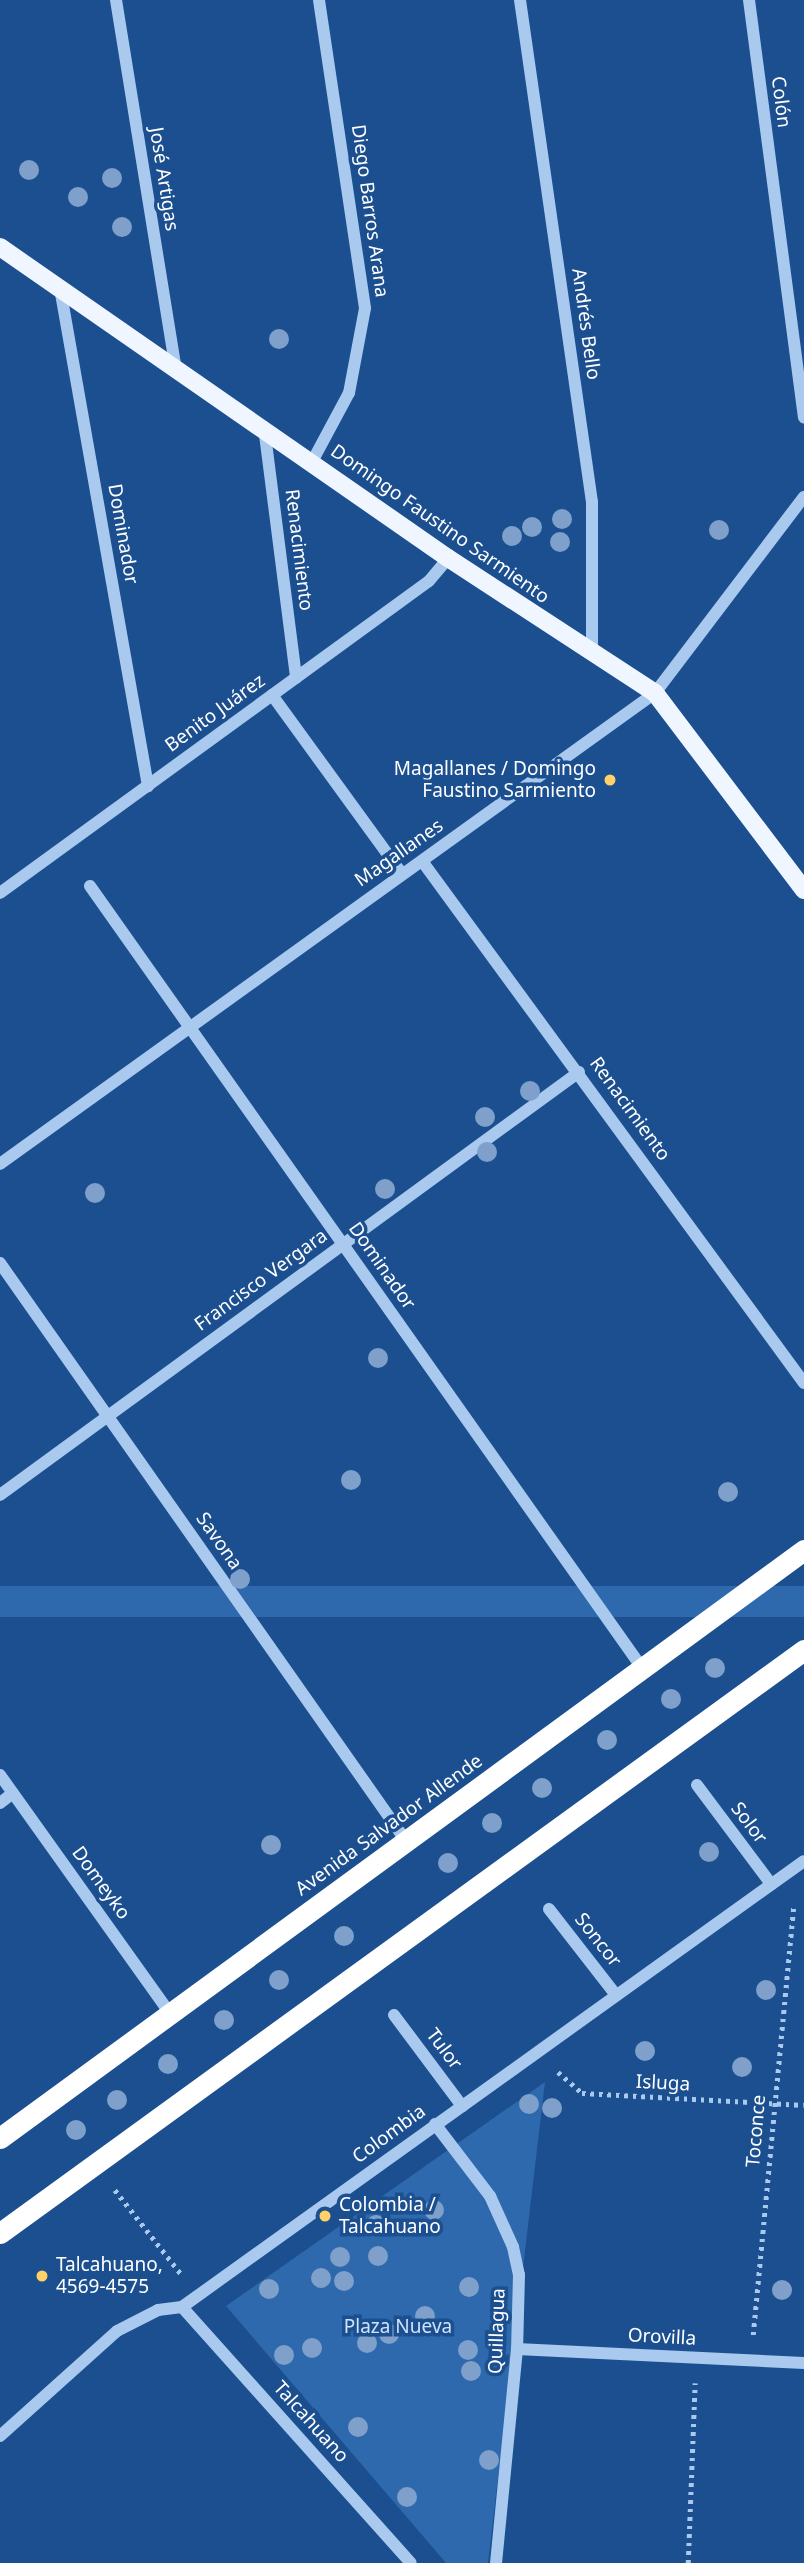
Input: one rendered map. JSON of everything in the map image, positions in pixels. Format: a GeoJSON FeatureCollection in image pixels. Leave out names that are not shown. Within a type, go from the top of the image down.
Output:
{"type":"FeatureCollection","features":[{"type":"Feature","properties":{"kind":"highway","name":"Avenida Salvador Allende"},"geometry":{"type":"LineString","coordinates":[[0,2138],[804,1550]]}},
{"type":"Feature","properties":{"kind":"highway"},"geometry":{"type":"LineString","coordinates":[[0,2233],[804,1650]]}},
{"type":"Feature","properties":{"kind":"main road","name":"Domingo Faustino Sarmiento"},"geometry":{"type":"LineString","coordinates":[[0,247],[313,460],[448,558],[655,693],[804,890]]}},
{"type":"Feature","properties":{"kind":"street","name":"José Artigas"},"geometry":{"type":"LineString","coordinates":[[116,0],[175,365]]}},
{"type":"Feature","properties":{"kind":"street","name":"Diego Barros Arana"},"geometry":{"type":"LineString","coordinates":[[313,460],[349,393],[365,307],[319,0]]}},
{"type":"Feature","properties":{"kind":"street","name":"Andrés Bello"},"geometry":{"type":"LineString","coordinates":[[520,0],[592,502],[592,654]]}},
{"type":"Feature","properties":{"kind":"street","name":"Colón"},"geometry":{"type":"LineString","coordinates":[[749,0],[804,417]]}},
{"type":"Feature","properties":{"kind":"street","name":"Dominador"},"geometry":{"type":"LineString","coordinates":[[60,288],[148,786]]}},
{"type":"Feature","properties":{"kind":"street","name":"Renacimiento"},"geometry":{"type":"LineString","coordinates":[[264,427],[296,678]]}},
{"type":"Feature","properties":{"kind":"street","name":"Magallanes"},"geometry":{"type":"LineString","coordinates":[[0,1164],[655,693],[804,496]]}},
{"type":"Feature","properties":{"kind":"street","name":"Benito Juárez"},"geometry":{"type":"LineString","coordinates":[[0,893],[429,581],[448,558]]}},
{"type":"Feature","properties":{"kind":"street"},"geometry":{"type":"LineString","coordinates":[[272,695],[402,874]]}},
{"type":"Feature","properties":{"kind":"street","name":"Renacimiento"},"geometry":{"type":"LineString","coordinates":[[422,861],[804,1383]]}},
{"type":"Feature","properties":{"kind":"street","name":"Dominador"},"geometry":{"type":"LineString","coordinates":[[90,886],[642,1668]]}},
{"type":"Feature","properties":{"kind":"street","name":"Francisco Vergara"},"geometry":{"type":"LineString","coordinates":[[0,1495],[579,1072]]}},
{"type":"Feature","properties":{"kind":"street","name":"Savona"},"geometry":{"type":"LineString","coordinates":[[0,1263],[406,1841]]}},
{"type":"Feature","properties":{"kind":"street","name":"Domeyko"},"geometry":{"type":"LineString","coordinates":[[0,1775],[170,2013]]}},
{"type":"Feature","properties":{"kind":"street","name":"Solor"},"geometry":{"type":"LineString","coordinates":[[697,1785],[771,1884]]}},
{"type":"Feature","properties":{"kind":"street"},"geometry":{"type":"LineString","coordinates":[[0,1803],[13,1793]]}},
{"type":"Feature","properties":{"kind":"street","name":"Colombia"},"geometry":{"type":"LineString","coordinates":[[0,2436],[117,2331],[158,2310],[182,2307],[804,1861]]}},
{"type":"Feature","properties":{"kind":"street","name":"Soncor"},"geometry":{"type":"LineString","coordinates":[[549,1909],[616,1995]]}},
{"type":"Feature","properties":{"kind":"street","name":"Tulor"},"geometry":{"type":"LineString","coordinates":[[394,2015],[462,2106]]}},
{"type":"Feature","properties":{"kind":"street","name":"Quillagua"},"geometry":{"type":"LineString","coordinates":[[435,2124],[490,2196],[513,2247],[519,2275],[517,2349],[496,2563]]}},
{"type":"Feature","properties":{"kind":"street","name":"Talcahuano"},"geometry":{"type":"LineString","coordinates":[[182,2307],[411,2563]]}},
{"type":"Feature","properties":{"kind":"street","name":"Orovilla"},"geometry":{"type":"LineString","coordinates":[[517,2349],[804,2363]]}},
{"type":"Feature","properties":{"kind":"path","name":"Toconce"},"geometry":{"type":"LineString","coordinates":[[751,2361],[772,2102],[794,1904]]}},
{"type":"Feature","properties":{"kind":"path","name":"Isluga"},"geometry":{"type":"LineString","coordinates":[[539,2050],[582,2093],[804,2105]]}},
{"type":"Feature","properties":{"kind":"path"},"geometry":{"type":"LineString","coordinates":[[95,2164],[197,2295]]}},
{"type":"Feature","properties":{"kind":"path"},"geometry":{"type":"LineString","coordinates":[[688,2563],[696,2358]]}},
{"type":"Feature","properties":{"kind":"green space"},"geometry":{"type":"Polygon","coordinates":[[[0,1586],[804,1586],[804,1617],[0,1617],[0,1586]]]}},
{"type":"Feature","properties":{"kind":"green space","name":"Plaza Nueva"},"geometry":{"type":"Polygon","coordinates":[[[545,2082],[488,2563],[446,2563],[226,2306],[545,2082]]]}},
{"type":"Feature","properties":{"kind":"place","name":"Magallanes / Domingo Faustino Sarmiento"},"geometry":{"type":"Point","coordinates":[610,780]}},
{"type":"Feature","properties":{"kind":"place","name":"Colombia / Talcahuano"},"geometry":{"type":"Point","coordinates":[325,2216]}},
{"type":"Feature","properties":{"kind":"place","name":"Talcahuano, 4569-4575"},"geometry":{"type":"Point","coordinates":[42,2276]}}]}
